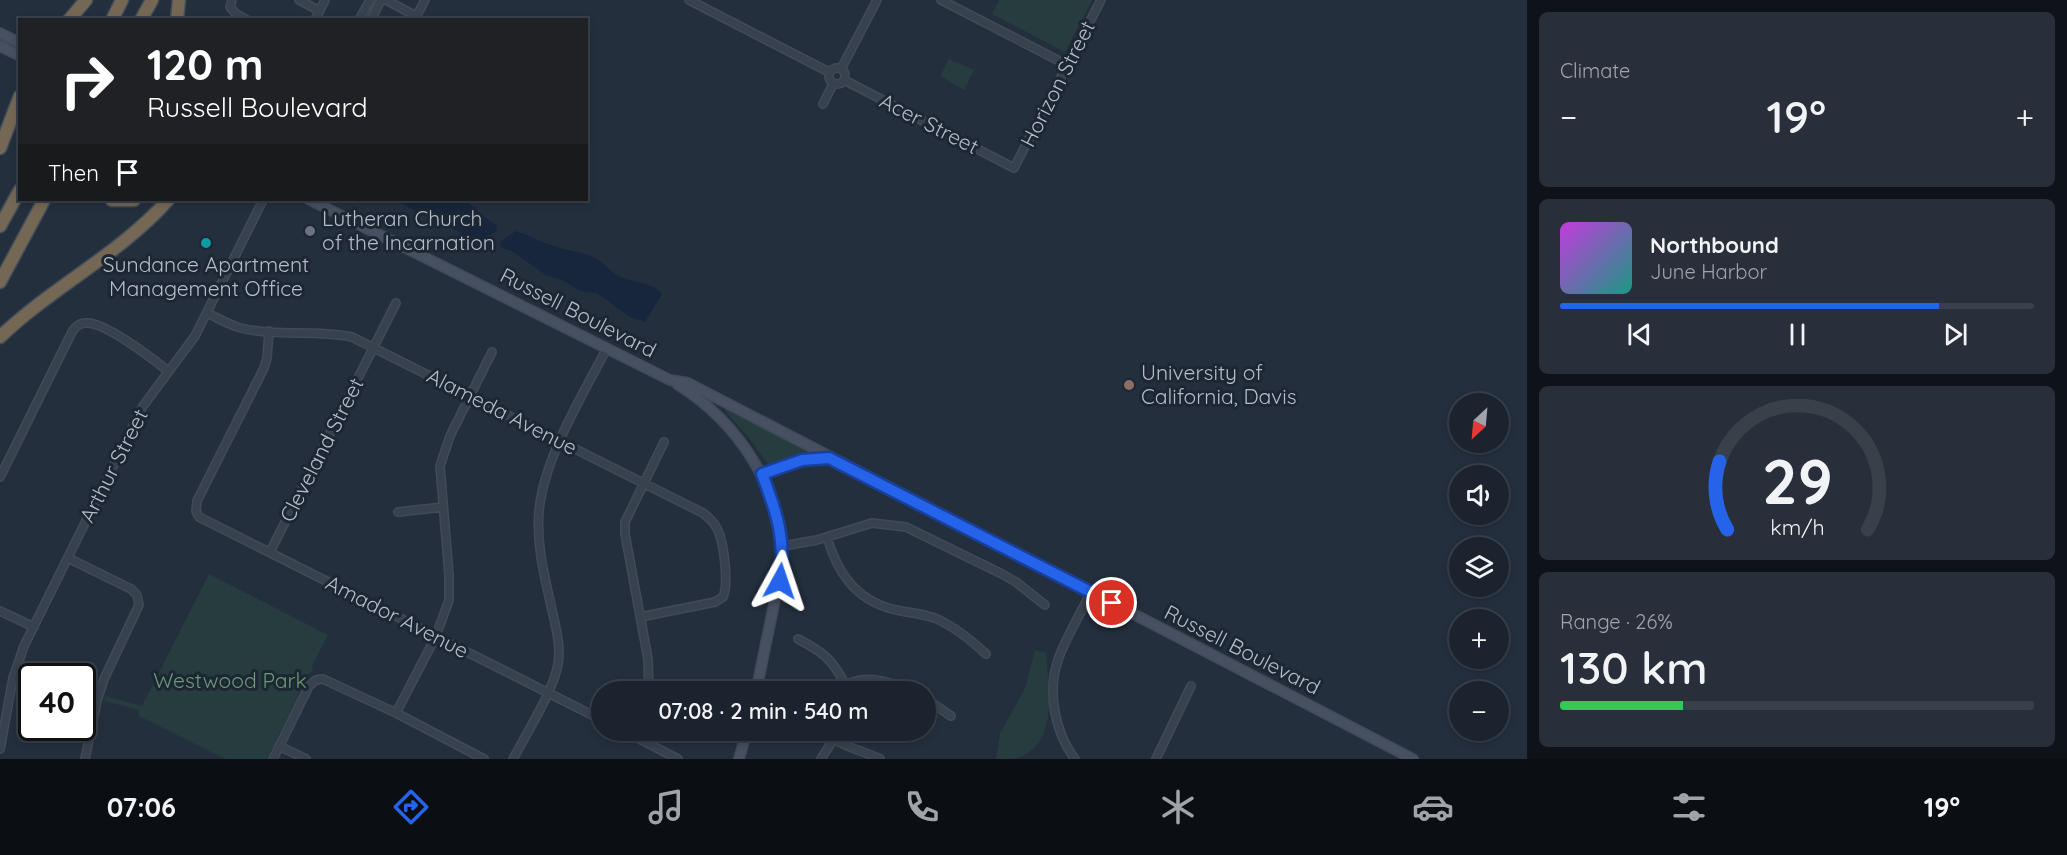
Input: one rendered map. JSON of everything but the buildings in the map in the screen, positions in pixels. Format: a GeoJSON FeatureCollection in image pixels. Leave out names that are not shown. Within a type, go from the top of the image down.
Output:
{"type":"FeatureCollection","features":[{"type":"Feature","properties":{"kind":"highway"},"geometry":{"type":"LineString","coordinates":[[71,18],[86,0]]}},
{"type":"Feature","properties":{"kind":"highway"},"geometry":{"type":"LineString","coordinates":[[113,18],[122,0]]}},
{"type":"Feature","properties":{"kind":"highway"},"geometry":{"type":"LineString","coordinates":[[142,18],[152,0]]}},
{"type":"Feature","properties":{"kind":"highway"},"geometry":{"type":"LineString","coordinates":[[177,18],[178,0]]}},
{"type":"Feature","properties":{"kind":"highway"},"geometry":{"type":"LineString","coordinates":[[0,148],[18,101]]}},
{"type":"Feature","properties":{"kind":"highway"},"geometry":{"type":"LineString","coordinates":[[0,226],[18,194]]}},
{"type":"Feature","properties":{"kind":"highway"},"geometry":{"type":"LineString","coordinates":[[0,282],[43,201]]}},
{"type":"Feature","properties":{"kind":"highway"},"geometry":{"type":"LineString","coordinates":[[0,337],[34,307],[128,237],[167,201]]}},
{"type":"Feature","properties":{"kind":"main road"},"geometry":{"type":"LineString","coordinates":[[0,33],[18,42]]}},
{"type":"Feature","properties":{"kind":"main road"},"geometry":{"type":"LineString","coordinates":[[0,46],[18,55]]}},
{"type":"Feature","properties":{"kind":"main road","name":"Russell Boulevard"},"geometry":{"type":"LineString","coordinates":[[312,201],[670,380],[688,383],[1413,759]]}},
{"type":"Feature","properties":{"kind":"main road"},"geometry":{"type":"LineString","coordinates":[[670,380],[706,404],[728,425],[762,474],[774,505],[783,546],[780,581],[758,681]]}},
{"type":"Feature","properties":{"kind":"main road"},"geometry":{"type":"LineString","coordinates":[[762,474],[802,460],[829,458]]}},
{"type":"Feature","properties":{"kind":"main road"},"geometry":{"type":"LineString","coordinates":[[739,759],[744,741]]}},
{"type":"Feature","properties":{"kind":"street"},"geometry":{"type":"LineString","coordinates":[[232,0],[230,7],[232,11],[244,18]]}},
{"type":"Feature","properties":{"kind":"street"},"geometry":{"type":"LineString","coordinates":[[299,0],[320,11]]}},
{"type":"Feature","properties":{"kind":"street"},"geometry":{"type":"LineString","coordinates":[[316,18],[325,0]]}},
{"type":"Feature","properties":{"kind":"street"},"geometry":{"type":"LineString","coordinates":[[361,18],[370,0]]}},
{"type":"Feature","properties":{"kind":"street"},"geometry":{"type":"LineString","coordinates":[[372,18],[381,0]]}},
{"type":"Feature","properties":{"kind":"street"},"geometry":{"type":"LineString","coordinates":[[386,0],[415,18],[425,0]]}},
{"type":"Feature","properties":{"kind":"street"},"geometry":{"type":"LineString","coordinates":[[689,0],[830,72]]}},
{"type":"Feature","properties":{"kind":"street"},"geometry":{"type":"LineString","coordinates":[[841,69],[876,0]]}},
{"type":"Feature","properties":{"kind":"street"},"geometry":{"type":"LineString","coordinates":[[941,0],[1067,65]]}},
{"type":"Feature","properties":{"kind":"street","name":"Horizon Street"},"geometry":{"type":"LineString","coordinates":[[1014,168],[1101,0]]}},
{"type":"Feature","properties":{"kind":"street"},"geometry":{"type":"LineString","coordinates":[[830,72],[833,69],[841,69]]}},
{"type":"Feature","properties":{"kind":"street"},"geometry":{"type":"LineString","coordinates":[[830,72],[829,80],[838,85],[844,80],[845,75],[841,69]]}},
{"type":"Feature","properties":{"kind":"street","name":"Acer Street"},"geometry":{"type":"LineString","coordinates":[[844,80],[1014,168]]}},
{"type":"Feature","properties":{"kind":"street"},"geometry":{"type":"LineString","coordinates":[[823,104],[833,84]]}},
{"type":"Feature","properties":{"kind":"street","name":"Arthur Street"},"geometry":{"type":"LineString","coordinates":[[0,749],[16,668],[34,627],[143,406],[191,342],[263,201]]}},
{"type":"Feature","properties":{"kind":"street","name":"Cleveland Street"},"geometry":{"type":"LineString","coordinates":[[270,552],[396,303]]}},
{"type":"Feature","properties":{"kind":"street","name":"Alameda Avenue"},"geometry":{"type":"LineString","coordinates":[[207,313],[240,327],[269,331],[332,333],[352,337],[703,513],[717,528],[722,544],[726,590],[723,597],[714,602],[640,617]]}},
{"type":"Feature","properties":{"kind":"street"},"geometry":{"type":"LineString","coordinates":[[0,477],[77,326],[86,323],[94,324],[133,344],[168,371]]}},
{"type":"Feature","properties":{"kind":"street","name":"Amador Avenue"},"geometry":{"type":"LineString","coordinates":[[269,331],[264,368],[197,501],[196,511],[205,521],[591,714]]}},
{"type":"Feature","properties":{"kind":"street"},"geometry":{"type":"LineString","coordinates":[[513,759],[548,692],[557,669],[559,650],[541,557],[539,516],[545,478],[560,441],[607,348]]}},
{"type":"Feature","properties":{"kind":"street"},"geometry":{"type":"LineString","coordinates":[[396,714],[436,636],[449,600],[450,575],[440,466],[450,436],[492,352]]}},
{"type":"Feature","properties":{"kind":"street"},"geometry":{"type":"LineString","coordinates":[[649,681],[648,659],[625,534],[625,522],[664,442]]}},
{"type":"Feature","properties":{"kind":"street"},"geometry":{"type":"LineString","coordinates":[[398,512],[443,507]]}},
{"type":"Feature","properties":{"kind":"street"},"geometry":{"type":"LineString","coordinates":[[783,546],[827,537],[872,523],[906,527],[1000,573],[1016,582],[1045,605]]}},
{"type":"Feature","properties":{"kind":"street"},"geometry":{"type":"LineString","coordinates":[[827,537],[842,574],[861,594],[880,605],[939,620],[986,654]]}},
{"type":"Feature","properties":{"kind":"street"},"geometry":{"type":"LineString","coordinates":[[68,558],[131,589],[137,595],[139,604],[104,679],[85,759]]}},
{"type":"Feature","properties":{"kind":"street"},"geometry":{"type":"LineString","coordinates":[[1075,759],[1063,741],[1057,722],[1054,676],[1061,652],[1091,592]]}},
{"type":"Feature","properties":{"kind":"street"},"geometry":{"type":"LineString","coordinates":[[0,611],[34,627]]}},
{"type":"Feature","properties":{"kind":"street"},"geometry":{"type":"LineString","coordinates":[[798,639],[824,653],[834,664],[843,681]]}},
{"type":"Feature","properties":{"kind":"street"},"geometry":{"type":"LineString","coordinates":[[273,759],[311,684],[320,679],[329,681],[484,759]]}},
{"type":"Feature","properties":{"kind":"street"},"geometry":{"type":"LineString","coordinates":[[1156,759],[1191,686]]}},
{"type":"Feature","properties":{"kind":"street"},"geometry":{"type":"LineString","coordinates":[[936,706],[951,716]]}},
{"type":"Feature","properties":{"kind":"street"},"geometry":{"type":"LineString","coordinates":[[647,741],[678,759]]}},
{"type":"Feature","properties":{"kind":"street"},"geometry":{"type":"LineString","coordinates":[[821,759],[832,741]]}},
{"type":"Feature","properties":{"kind":"street"},"geometry":{"type":"LineString","coordinates":[[835,741],[880,759]]}},
{"type":"Feature","properties":{"kind":"street"},"geometry":{"type":"LineString","coordinates":[[279,746],[306,759]]}},
{"type":"Feature","properties":{"kind":"green space"},"geometry":{"type":"Polygon","coordinates":[[[999,0],[1092,0],[1065,52],[992,14],[999,0]]]}},
{"type":"Feature","properties":{"kind":"green space"},"geometry":{"type":"Polygon","coordinates":[[[949,59],[974,70],[964,90],[940,76],[949,59]]]}},
{"type":"Feature","properties":{"kind":"green space"},"geometry":{"type":"Polygon","coordinates":[[[726,409],[812,453],[768,464],[725,411],[726,409]]]}},
{"type":"Feature","properties":{"kind":"green space","name":"Westwood Park"},"geometry":{"type":"Polygon","coordinates":[[[209,574],[328,635],[312,666],[313,670],[301,681],[297,698],[267,759],[225,759],[139,716],[139,710],[104,701],[105,696],[142,706],[209,574]]]}},
{"type":"Feature","properties":{"kind":"green space"},"geometry":{"type":"Polygon","coordinates":[[[1035,650],[1046,653],[1049,712],[1046,727],[1041,739],[1032,750],[1019,758],[996,759],[1000,734],[1026,686],[1035,650]]]}},
{"type":"Feature","properties":{"kind":"water"},"geometry":{"type":"Polygon","coordinates":[[[396,201],[464,201],[497,225],[496,232],[481,238],[467,236],[396,201]]]}},
{"type":"Feature","properties":{"kind":"water"},"geometry":{"type":"Polygon","coordinates":[[[516,231],[554,246],[584,253],[600,261],[618,276],[650,285],[662,294],[645,322],[630,317],[597,293],[580,291],[564,281],[546,275],[512,251],[502,248],[500,242],[516,231]]]}},
{"type":"Feature","properties":{"kind":"place","name":"Lutheran Church of the Incarnation"},"geometry":{"type":"Point","coordinates":[310,231]}},
{"type":"Feature","properties":{"kind":"place","name":"Sundance Apartment Management Office"},"geometry":{"type":"Point","coordinates":[206,243]}},
{"type":"Feature","properties":{"kind":"place","name":"University of California, Davis"},"geometry":{"type":"Point","coordinates":[1129,385]}},
{"type":"Feature","properties":{"kind":"route"},"geometry":{"type":"LineString","coordinates":[[780,581],[783,546],[774,505],[762,474],[802,460],[829,458],[1112,603]]}}]}
